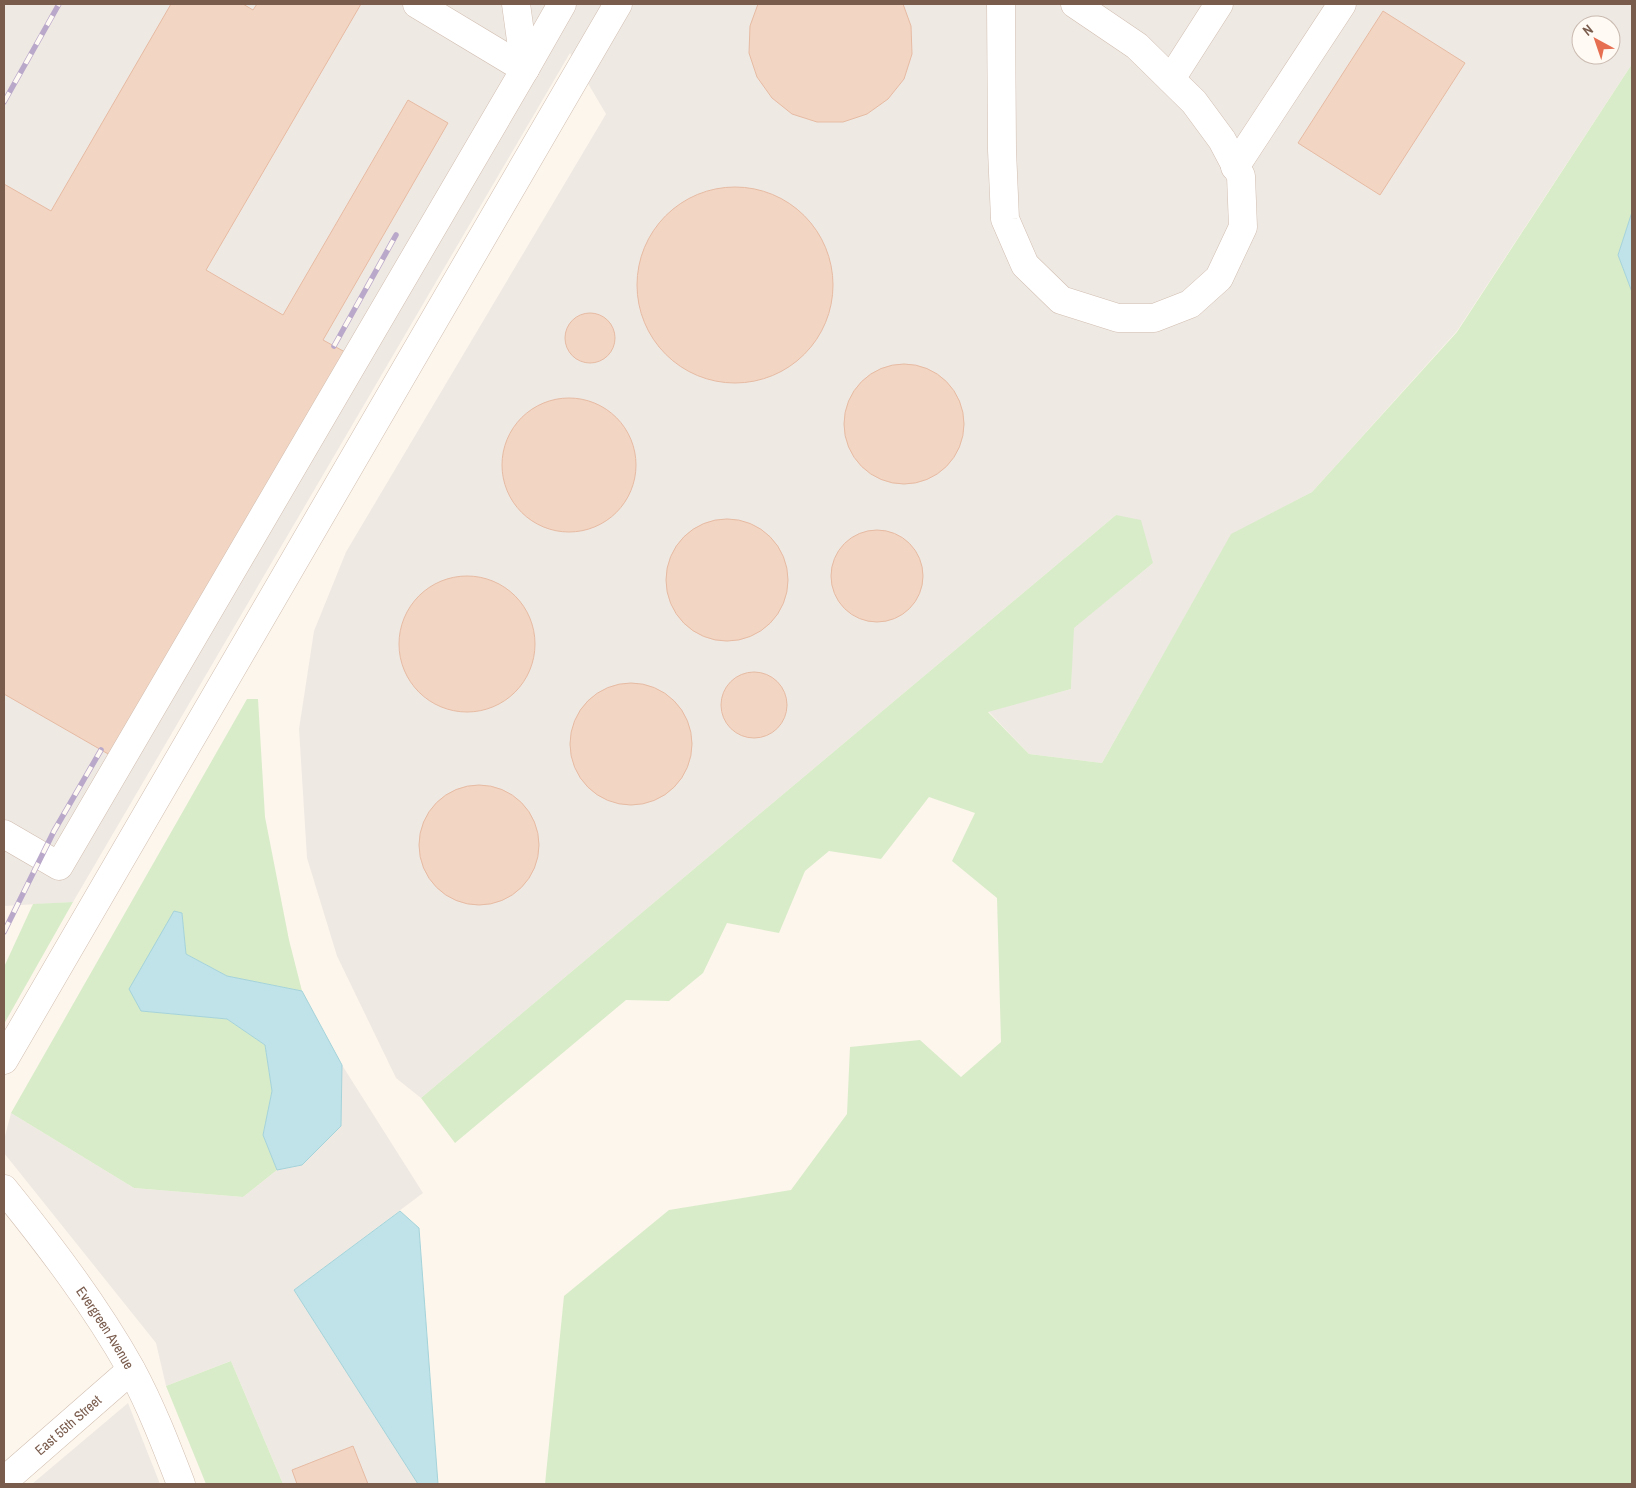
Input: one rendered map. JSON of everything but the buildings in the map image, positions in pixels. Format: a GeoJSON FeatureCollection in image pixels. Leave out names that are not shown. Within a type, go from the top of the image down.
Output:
{"type":"FeatureCollection","features":[{"type":"Feature","properties":{"kind":"street"},"geometry":{"type":"LineString","coordinates":[[417,4],[525,69]]}},
{"type":"Feature","properties":{"kind":"street"},"geometry":{"type":"LineString","coordinates":[[516,4],[525,69]]}},
{"type":"Feature","properties":{"kind":"street"},"geometry":{"type":"LineString","coordinates":[[4,834],[59,866],[562,4]]}},
{"type":"Feature","properties":{"kind":"street"},"geometry":{"type":"LineString","coordinates":[[4,1060],[618,4]]}},
{"type":"Feature","properties":{"kind":"street"},"geometry":{"type":"LineString","coordinates":[[1001,4],[1002,150],[1005,220],[1025,265],[1061,300],[1118,318],[1154,318],[1190,304],[1219,278],[1243,227],[1241,176],[1222,140],[1200,110],[1171,79],[1137,46],[1075,4]]}},
{"type":"Feature","properties":{"kind":"street"},"geometry":{"type":"LineString","coordinates":[[1171,79],[1218,4]]}},
{"type":"Feature","properties":{"kind":"street"},"geometry":{"type":"LineString","coordinates":[[1235,167],[1342,4]]}},
{"type":"Feature","properties":{"kind":"street","name":"Evergreen Avenue"},"geometry":{"type":"LineString","coordinates":[[4,1189],[52,1250],[92,1306],[132,1370],[151,1410],[181,1484]]}},
{"type":"Feature","properties":{"kind":"street","name":"East 55th Street"},"geometry":{"type":"LineString","coordinates":[[4,1481],[132,1370]]}},
{"type":"Feature","properties":{"kind":"shaded area"},"geometry":{"type":"Polygon","coordinates":[[[4,4],[1632,4],[1632,64],[1457,331],[1312,492],[1231,535],[1102,763],[1029,754],[988,711],[1071,689],[1073,628],[1153,563],[1116,515],[421,1098],[396,1078],[337,956],[307,858],[299,729],[314,631],[346,552],[606,114],[570,53],[73,902],[4,906],[4,4]]]}},
{"type":"Feature","properties":{"kind":"shaded area"},"geometry":{"type":"Polygon","coordinates":[[[342,1065],[423,1193],[294,1290],[418,1484],[283,1484],[231,1361],[166,1386],[156,1343],[4,1153],[4,1140],[11,1113],[134,1188],[243,1197],[277,1170],[302,1165],[341,1126],[342,1065]]]}},
{"type":"Feature","properties":{"kind":"shaded area"},"geometry":{"type":"Polygon","coordinates":[[[128,1403],[160,1484],[32,1484],[128,1403]]]}},
{"type":"Feature","properties":{"kind":"green space"},"geometry":{"type":"Polygon","coordinates":[[[1632,64],[1632,212],[1618,255],[1632,292],[1632,1484],[545,1484],[564,1296],[669,1210],[791,1190],[847,1114],[850,1047],[920,1040],[961,1077],[1001,1042],[997,898],[952,861],[975,813],[929,797],[881,859],[829,851],[805,871],[779,933],[727,923],[703,973],[669,1001],[626,1000],[455,1143],[421,1098],[1116,515],[1141,520],[1153,563],[1074,628],[1071,689],[988,712],[1029,754],[1102,763],[1231,534],[1312,492],[1457,332],[1632,64]]]}},
{"type":"Feature","properties":{"kind":"green space"},"geometry":{"type":"Polygon","coordinates":[[[247,699],[258,699],[265,817],[289,940],[302,991],[227,976],[186,954],[182,913],[141,1011],[227,1019],[265,1045],[272,1091],[263,1135],[277,1170],[243,1197],[134,1188],[11,1113],[247,699]]]}},
{"type":"Feature","properties":{"kind":"green space"},"geometry":{"type":"Polygon","coordinates":[[[73,902],[4,1024],[4,967],[33,904],[73,902]]]}},
{"type":"Feature","properties":{"kind":"green space"},"geometry":{"type":"Polygon","coordinates":[[[231,1361],[283,1484],[206,1484],[166,1386],[231,1361]]]}},
{"type":"Feature","properties":{"kind":"water"},"geometry":{"type":"Polygon","coordinates":[[[1632,212],[1632,292],[1618,255],[1632,212]]]}},
{"type":"Feature","properties":{"kind":"water"},"geometry":{"type":"Polygon","coordinates":[[[174,911],[182,913],[186,954],[227,976],[302,991],[342,1065],[341,1126],[302,1165],[277,1170],[263,1135],[272,1091],[265,1045],[227,1019],[141,1011],[129,989],[174,911]]]}},
{"type":"Feature","properties":{"kind":"water"},"geometry":{"type":"Polygon","coordinates":[[[400,1211],[419,1228],[438,1484],[418,1484],[294,1290],[400,1211]]]}},
{"type":"Feature","properties":{"kind":"railway"},"geometry":{"type":"LineString","coordinates":[[4,102],[59,4]]}},
{"type":"Feature","properties":{"kind":"railway"},"geometry":{"type":"LineString","coordinates":[[334,346],[396,235]]}},
{"type":"Feature","properties":{"kind":"railway"},"geometry":{"type":"LineString","coordinates":[[4,932],[54,831],[101,750]]}}]}
